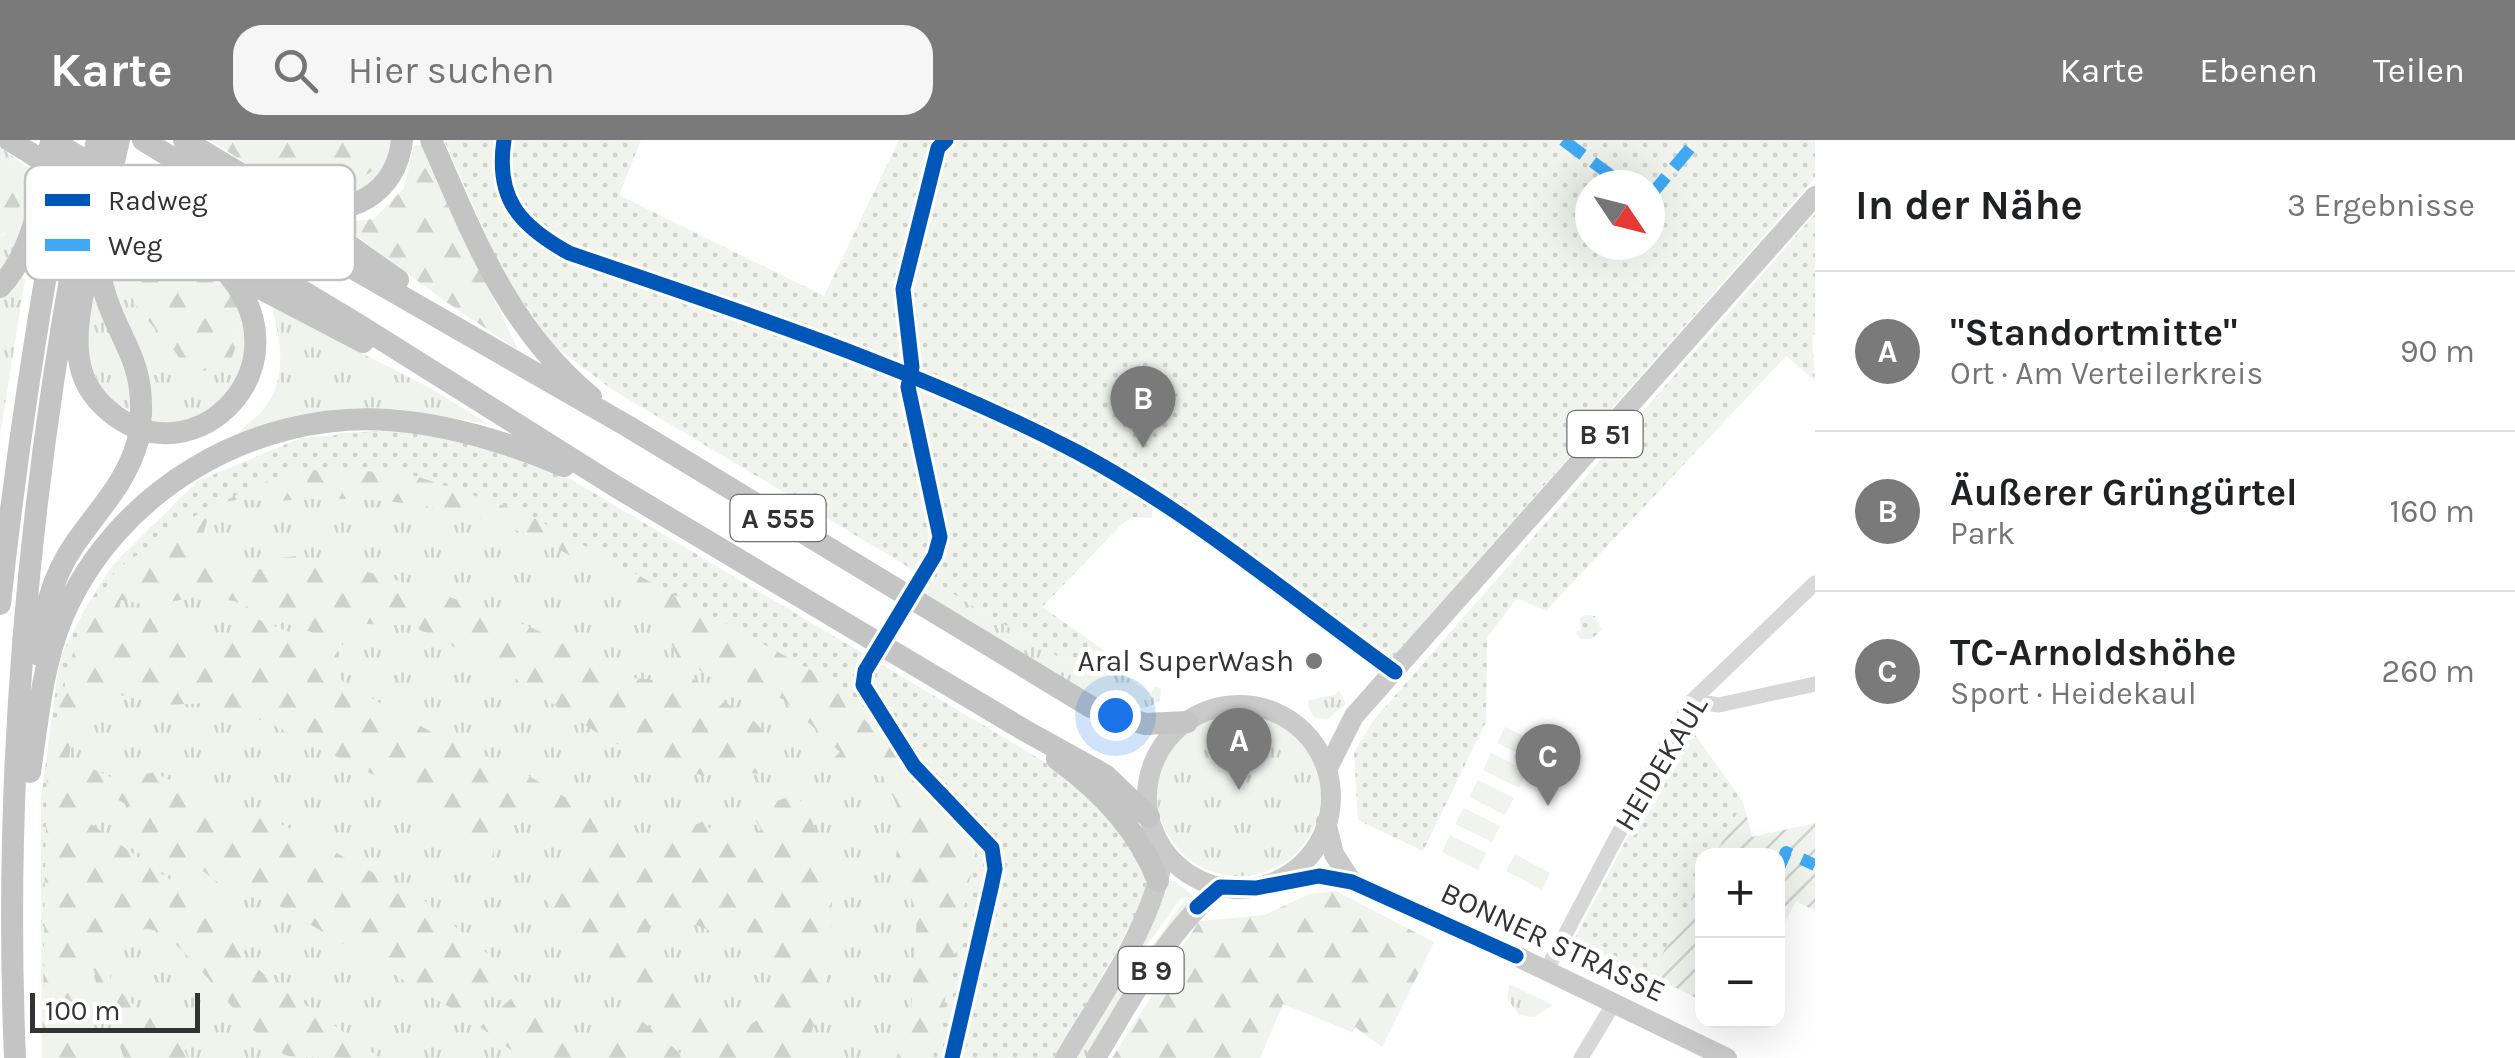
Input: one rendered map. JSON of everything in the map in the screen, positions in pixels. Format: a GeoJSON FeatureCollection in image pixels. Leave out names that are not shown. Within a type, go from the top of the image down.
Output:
{"type":"FeatureCollection","features":[{"type":"Feature","properties":{"kind":"highway"},"geometry":{"type":"LineString","coordinates":[[9,140],[46,145]]}},
{"type":"Feature","properties":{"kind":"highway"},"geometry":{"type":"LineString","coordinates":[[65,165],[70,140]]}},
{"type":"Feature","properties":{"kind":"highway"},"geometry":{"type":"LineString","coordinates":[[92,165],[97,140]]}},
{"type":"Feature","properties":{"kind":"highway"},"geometry":{"type":"LineString","coordinates":[[110,165],[115,140]]}},
{"type":"Feature","properties":{"kind":"highway"},"geometry":{"type":"LineString","coordinates":[[111,165],[115,140]]}},
{"type":"Feature","properties":{"kind":"highway","name":"A 555"},"geometry":{"type":"LineString","coordinates":[[143,140],[184,165]]}},
{"type":"Feature","properties":{"kind":"highway"},"geometry":{"type":"LineString","coordinates":[[184,140],[226,165]]}},
{"type":"Feature","properties":{"kind":"highway"},"geometry":{"type":"LineString","coordinates":[[355,203],[370,198],[394,170],[402,140]]}},
{"type":"Feature","properties":{"kind":"highway"},"geometry":{"type":"LineString","coordinates":[[431,140],[485,262],[523,326],[578,386],[629,427]]}},
{"type":"Feature","properties":{"kind":"highway","name":"A 555"},"geometry":{"type":"LineString","coordinates":[[46,145],[76,165]]}},
{"type":"Feature","properties":{"kind":"highway"},"geometry":{"type":"LineString","coordinates":[[0,286],[25,249]]}},
{"type":"Feature","properties":{"kind":"highway"},"geometry":{"type":"LineString","coordinates":[[355,249],[464,331]]}},
{"type":"Feature","properties":{"kind":"highway","name":"A 555"},"geometry":{"type":"LineString","coordinates":[[355,269],[629,427],[1107,714],[1144,724],[1187,722]]}},
{"type":"Feature","properties":{"kind":"highway"},"geometry":{"type":"LineString","coordinates":[[38,314],[39,280]]}},
{"type":"Feature","properties":{"kind":"highway"},"geometry":{"type":"LineString","coordinates":[[0,604],[13,482],[44,280]]}},
{"type":"Feature","properties":{"kind":"highway"},"geometry":{"type":"LineString","coordinates":[[15,1058],[11,850],[26,606],[54,378],[72,280]]}},
{"type":"Feature","properties":{"kind":"highway"},"geometry":{"type":"LineString","coordinates":[[87,280],[78,348],[85,382],[113,414],[137,428],[176,431],[217,416],[239,395],[255,357],[255,323],[248,303],[231,280]]}},
{"type":"Feature","properties":{"kind":"highway"},"geometry":{"type":"LineString","coordinates":[[12,997],[24,916],[30,772],[46,604],[72,548],[127,473],[138,440],[142,392],[136,362],[108,305],[102,280]]}},
{"type":"Feature","properties":{"kind":"highway"},"geometry":{"type":"LineString","coordinates":[[243,280],[335,330],[409,360]]}},
{"type":"Feature","properties":{"kind":"highway","name":"A 555"},"geometry":{"type":"LineString","coordinates":[[277,280],[357,324],[614,486],[1024,730]]}},
{"type":"Feature","properties":{"kind":"highway"},"geometry":{"type":"LineString","coordinates":[[30,772],[52,644],[80,583],[114,535],[142,506],[181,476],[220,454],[284,430],[342,421],[383,420],[443,426],[488,437],[614,486]]}},
{"type":"Feature","properties":{"kind":"highway"},"geometry":{"type":"LineString","coordinates":[[1024,730],[1105,775],[1149,816]]}},
{"type":"Feature","properties":{"kind":"highway"},"geometry":{"type":"LineString","coordinates":[[1024,730],[1091,788],[1134,832],[1158,881]]}},
{"type":"Feature","properties":{"kind":"main road","name":"B 51"},"geometry":{"type":"LineString","coordinates":[[1328,768],[1354,716],[1815,196]]}},
{"type":"Feature","properties":{"kind":"main road"},"geometry":{"type":"LineString","coordinates":[[1247,705],[1270,710],[1300,727],[1317,746],[1328,768],[1332,792],[1326,822],[1309,854],[1268,885],[1244,889],[1220,887],[1186,872],[1155,836],[1149,816],[1149,782],[1156,758],[1168,740],[1187,722],[1211,710],[1247,705]]}},
{"type":"Feature","properties":{"kind":"main road"},"geometry":{"type":"LineString","coordinates":[[1300,727],[1328,729],[1354,716]]}},
{"type":"Feature","properties":{"kind":"main road"},"geometry":{"type":"LineString","coordinates":[[1326,822],[1334,854],[1352,882]]}},
{"type":"Feature","properties":{"kind":"main road","name":"B 9"},"geometry":{"type":"LineString","coordinates":[[1065,1058],[1140,927],[1165,851]]}},
{"type":"Feature","properties":{"kind":"main road","name":"BONNER STRASSE"},"geometry":{"type":"LineString","coordinates":[[1268,885],[1319,876],[1352,882],[1727,1058]]}},
{"type":"Feature","properties":{"kind":"main road","name":"B 9"},"geometry":{"type":"LineString","coordinates":[[1096,1058],[1176,933],[1220,887]]}},
{"type":"Feature","properties":{"kind":"street"},"geometry":{"type":"LineString","coordinates":[[504,140],[500,163],[507,197],[529,228],[546,240],[569,253],[910,376],[1076,452],[1158,500],[1395,672]]}},
{"type":"Feature","properties":{"kind":"street","name":"HEIDEKAUL"},"geometry":{"type":"LineString","coordinates":[[1546,972],[1692,701],[1815,583]]}},
{"type":"Feature","properties":{"kind":"street"},"geometry":{"type":"LineString","coordinates":[[1692,701],[1718,705],[1815,684]]}},
{"type":"Feature","properties":{"kind":"street"},"geometry":{"type":"LineString","coordinates":[[1581,1058],[1614,1003]]}},
{"type":"Feature","properties":{"kind":"green space"},"geometry":{"type":"Polygon","coordinates":[[[209,140],[378,140],[384,148],[383,163],[355,179],[355,165],[249,165],[209,140]]]}},
{"type":"Feature","properties":{"kind":"green space"},"geometry":{"type":"Polygon","coordinates":[[[378,140],[394,140],[379,178],[355,195],[355,165],[350,165],[384,148],[378,140]]]}},
{"type":"Feature","properties":{"kind":"green space"},"geometry":{"type":"Polygon","coordinates":[[[444,140],[641,140],[619,195],[824,296],[899,140],[1815,140],[1815,178],[1392,658],[1237,548],[1227,535],[1178,507],[1152,510],[1152,518],[1132,517],[1122,524],[1042,607],[1127,666],[1121,673],[1077,668],[613,390],[554,346],[504,275],[444,140]]]}},
{"type":"Feature","properties":{"kind":"green space"},"geometry":{"type":"Polygon","coordinates":[[[414,145],[422,145],[518,350],[355,235],[355,221],[374,219],[404,188],[414,145]]]}},
{"type":"Feature","properties":{"kind":"green space"},"geometry":{"type":"Polygon","coordinates":[[[0,147],[25,166],[25,215],[16,253],[0,274],[0,237],[5,234],[15,165],[0,154],[0,147]]]}},
{"type":"Feature","properties":{"kind":"green space"},"geometry":{"type":"Polygon","coordinates":[[[0,154],[15,165],[21,195],[14,221],[0,237],[0,154]]]}},
{"type":"Feature","properties":{"kind":"green space"},"geometry":{"type":"Polygon","coordinates":[[[1815,214],[1815,381],[1786,356],[1546,611],[1517,598],[1487,638],[1486,722],[1423,851],[1358,820],[1354,752],[1373,721],[1815,214]]]}},
{"type":"Feature","properties":{"kind":"green space"},"geometry":{"type":"Polygon","coordinates":[[[22,277],[25,279],[0,436],[0,294],[22,277]]]}},
{"type":"Feature","properties":{"kind":"green space"},"geometry":{"type":"Polygon","coordinates":[[[109,280],[127,280],[147,320],[179,354],[236,346],[233,333],[243,319],[249,348],[228,397],[186,423],[146,422],[109,280]]]}},
{"type":"Feature","properties":{"kind":"green space"},"geometry":{"type":"Polygon","coordinates":[[[126,280],[214,280],[230,289],[243,319],[233,333],[236,346],[231,360],[201,372],[183,367],[139,309],[126,280]]]}},
{"type":"Feature","properties":{"kind":"green space"},"geometry":{"type":"Polygon","coordinates":[[[95,286],[125,354],[135,413],[104,397],[84,347],[95,286]]]}},
{"type":"Feature","properties":{"kind":"green space"},"geometry":{"type":"Polygon","coordinates":[[[272,307],[428,387],[489,424],[399,409],[291,420],[235,440],[266,406],[277,382],[279,345],[272,307]]]}},
{"type":"Feature","properties":{"kind":"green space"},"geometry":{"type":"Polygon","coordinates":[[[387,431],[1032,792],[966,1058],[896,1058],[910,1030],[917,913],[896,857],[901,815],[885,778],[856,760],[826,766],[840,752],[783,699],[761,693],[754,705],[676,655],[663,630],[637,603],[592,569],[551,546],[464,514],[372,500],[325,499],[225,503],[213,512],[206,525],[205,555],[219,565],[237,570],[263,569],[278,558],[296,556],[380,575],[487,609],[546,634],[623,677],[654,680],[664,676],[670,666],[699,682],[691,697],[713,712],[724,702],[759,727],[766,742],[767,768],[759,774],[725,770],[707,776],[611,742],[505,672],[410,625],[362,624],[343,645],[234,601],[198,596],[152,606],[121,600],[114,633],[140,636],[151,612],[189,614],[187,627],[196,635],[246,638],[257,619],[339,652],[338,673],[343,682],[433,733],[522,772],[608,822],[664,841],[703,821],[719,839],[744,846],[761,829],[756,821],[768,807],[796,796],[808,809],[833,882],[829,958],[821,1004],[803,1058],[711,1058],[604,961],[534,888],[560,875],[575,851],[623,890],[651,923],[642,941],[646,960],[659,979],[707,1022],[730,1030],[748,1026],[772,1010],[775,982],[760,962],[727,937],[657,916],[621,875],[522,799],[498,833],[491,861],[388,782],[267,722],[210,703],[164,705],[94,693],[73,728],[69,759],[118,780],[154,772],[237,814],[277,822],[421,898],[583,1041],[607,1044],[623,1030],[631,1012],[682,1055],[522,1058],[480,1027],[515,995],[499,979],[466,1017],[259,894],[247,892],[238,897],[188,860],[172,877],[129,846],[148,817],[101,790],[81,817],[193,896],[229,911],[232,936],[244,956],[269,979],[380,1058],[288,1056],[252,1029],[178,946],[147,929],[131,934],[110,953],[110,981],[139,1010],[170,1016],[188,1058],[124,1058],[93,968],[68,972],[90,1058],[42,1058],[41,799],[60,659],[84,611],[112,566],[198,481],[341,433],[387,431]]]}},
{"type":"Feature","properties":{"kind":"green space"},"geometry":{"type":"Polygon","coordinates":[[[387,431],[431,433],[552,468],[1053,767],[1092,795],[1150,872],[1138,912],[1056,1058],[933,1058],[977,844],[829,680],[523,512],[404,472],[303,470],[256,485],[189,519],[117,569],[78,632],[47,757],[42,1058],[41,799],[60,659],[84,611],[112,566],[198,481],[301,438],[387,431]]]}},
{"type":"Feature","properties":{"kind":"green space"},"geometry":{"type":"Polygon","coordinates":[[[256,485],[485,498],[829,680],[977,844],[933,1058],[43,1058],[78,632],[189,519],[256,485]]]}},
{"type":"Feature","properties":{"kind":"green space"},"geometry":{"type":"Polygon","coordinates":[[[918,573],[1077,668],[1121,673],[1150,693],[1156,686],[1161,689],[1160,700],[1138,708],[1099,700],[910,585],[918,573]]]}},
{"type":"Feature","properties":{"kind":"green space"},"geometry":{"type":"Polygon","coordinates":[[[1595,616],[1602,630],[1591,639],[1580,639],[1576,632],[1581,630],[1580,618],[1595,616]]]}},
{"type":"Feature","properties":{"kind":"green space"},"geometry":{"type":"Polygon","coordinates":[[[1339,690],[1346,704],[1328,719],[1314,718],[1309,700],[1335,695],[1339,690]]]}},
{"type":"Feature","properties":{"kind":"green space"},"geometry":{"type":"Polygon","coordinates":[[[1239,712],[1270,718],[1297,736],[1315,763],[1321,794],[1315,825],[1297,852],[1270,870],[1239,876],[1208,870],[1181,852],[1163,825],[1157,794],[1163,763],[1181,736],[1208,718],[1239,712]]]}},
{"type":"Feature","properties":{"kind":"green space"},"geometry":{"type":"Polygon","coordinates":[[[1688,725],[1743,802],[1719,848],[1695,848],[1695,892],[1647,983],[1572,944],[1688,725]]]}},
{"type":"Feature","properties":{"kind":"green space"},"geometry":{"type":"Polygon","coordinates":[[[1505,727],[1541,744],[1533,761],[1497,743],[1505,727]]]}},
{"type":"Feature","properties":{"kind":"green space"},"geometry":{"type":"Polygon","coordinates":[[[1491,753],[1527,771],[1519,788],[1483,770],[1491,753]]]}},
{"type":"Feature","properties":{"kind":"green space"},"geometry":{"type":"Polygon","coordinates":[[[1478,780],[1514,798],[1505,815],[1469,797],[1478,780]]]}},
{"type":"Feature","properties":{"kind":"green space"},"geometry":{"type":"Polygon","coordinates":[[[1743,802],[1752,837],[1815,823],[1815,911],[1796,901],[1785,922],[1785,848],[1719,848],[1743,802]]]}},
{"type":"Feature","properties":{"kind":"green space"},"geometry":{"type":"Polygon","coordinates":[[[1464,808],[1500,826],[1492,842],[1455,824],[1464,808]]]}},
{"type":"Feature","properties":{"kind":"green space"},"geometry":{"type":"Polygon","coordinates":[[[1450,835],[1486,853],[1478,870],[1442,852],[1450,835]]]}},
{"type":"Feature","properties":{"kind":"green space"},"geometry":{"type":"Polygon","coordinates":[[[1515,854],[1550,873],[1542,890],[1506,871],[1515,854]]]}},
{"type":"Feature","properties":{"kind":"green space"},"geometry":{"type":"Polygon","coordinates":[[[1167,881],[1174,881],[1195,897],[1181,898],[1126,974],[1167,881]]]}},
{"type":"Feature","properties":{"kind":"green space"},"geometry":{"type":"Polygon","coordinates":[[[1336,891],[1434,942],[1382,1047],[1355,1027],[1352,1032],[1283,1004],[1260,1058],[1112,1058],[1199,921],[1265,915],[1309,894],[1336,891]]]}},
{"type":"Feature","properties":{"kind":"green space"},"geometry":{"type":"Polygon","coordinates":[[[1695,892],[1695,997],[1651,975],[1695,892]]]}},
{"type":"Feature","properties":{"kind":"green space"},"geometry":{"type":"Polygon","coordinates":[[[1184,901],[1190,904],[1089,1058],[1073,1058],[1118,978],[1125,980],[1131,976],[1184,901]]]}},
{"type":"Feature","properties":{"kind":"green space"},"geometry":{"type":"Polygon","coordinates":[[[1509,984],[1553,1005],[1535,1017],[1519,1015],[1507,998],[1509,984]]]}},
{"type":"Feature","properties":{"kind":"marked path"},"geometry":{"type":"LineString","coordinates":[[1563,140],[1604,170]]}},
{"type":"Feature","properties":{"kind":"marked path"},"geometry":{"type":"LineString","coordinates":[[1665,178],[1697,140]]}},
{"type":"Feature","properties":{"kind":"marked path"},"geometry":{"type":"LineString","coordinates":[[1785,854],[1815,865]]}},
{"type":"Feature","properties":{"kind":"cycle path"},"geometry":{"type":"LineString","coordinates":[[504,140],[503,179],[508,195],[525,221],[552,243],[569,253],[891,368],[1077,452],[1200,528],[1395,672]]}},
{"type":"Feature","properties":{"kind":"cycle path"},"geometry":{"type":"LineString","coordinates":[[946,140],[938,148],[903,289],[912,367],[908,387],[940,537],[935,555],[865,671],[863,685],[914,766],[992,848],[995,869],[952,1058]]}},
{"type":"Feature","properties":{"kind":"cycle path"},"geometry":{"type":"LineString","coordinates":[[1197,907],[1220,887],[1256,888],[1319,876],[1352,882],[1516,956]]}},
{"type":"Feature","properties":{"kind":"place","name":"Äußerer Grüngürtel"},"geometry":{"type":"Point","coordinates":[1143,448]}},
{"type":"Feature","properties":{"kind":"place","name":"Aral SuperWash"},"geometry":{"type":"Point","coordinates":[1314,661]}},
{"type":"Feature","properties":{"kind":"place","name":"\"Standortmitte\""},"geometry":{"type":"Point","coordinates":[1239,790]}},
{"type":"Feature","properties":{"kind":"place","name":"TC-Arnoldshöhe"},"geometry":{"type":"Point","coordinates":[1548,806]}}]}
